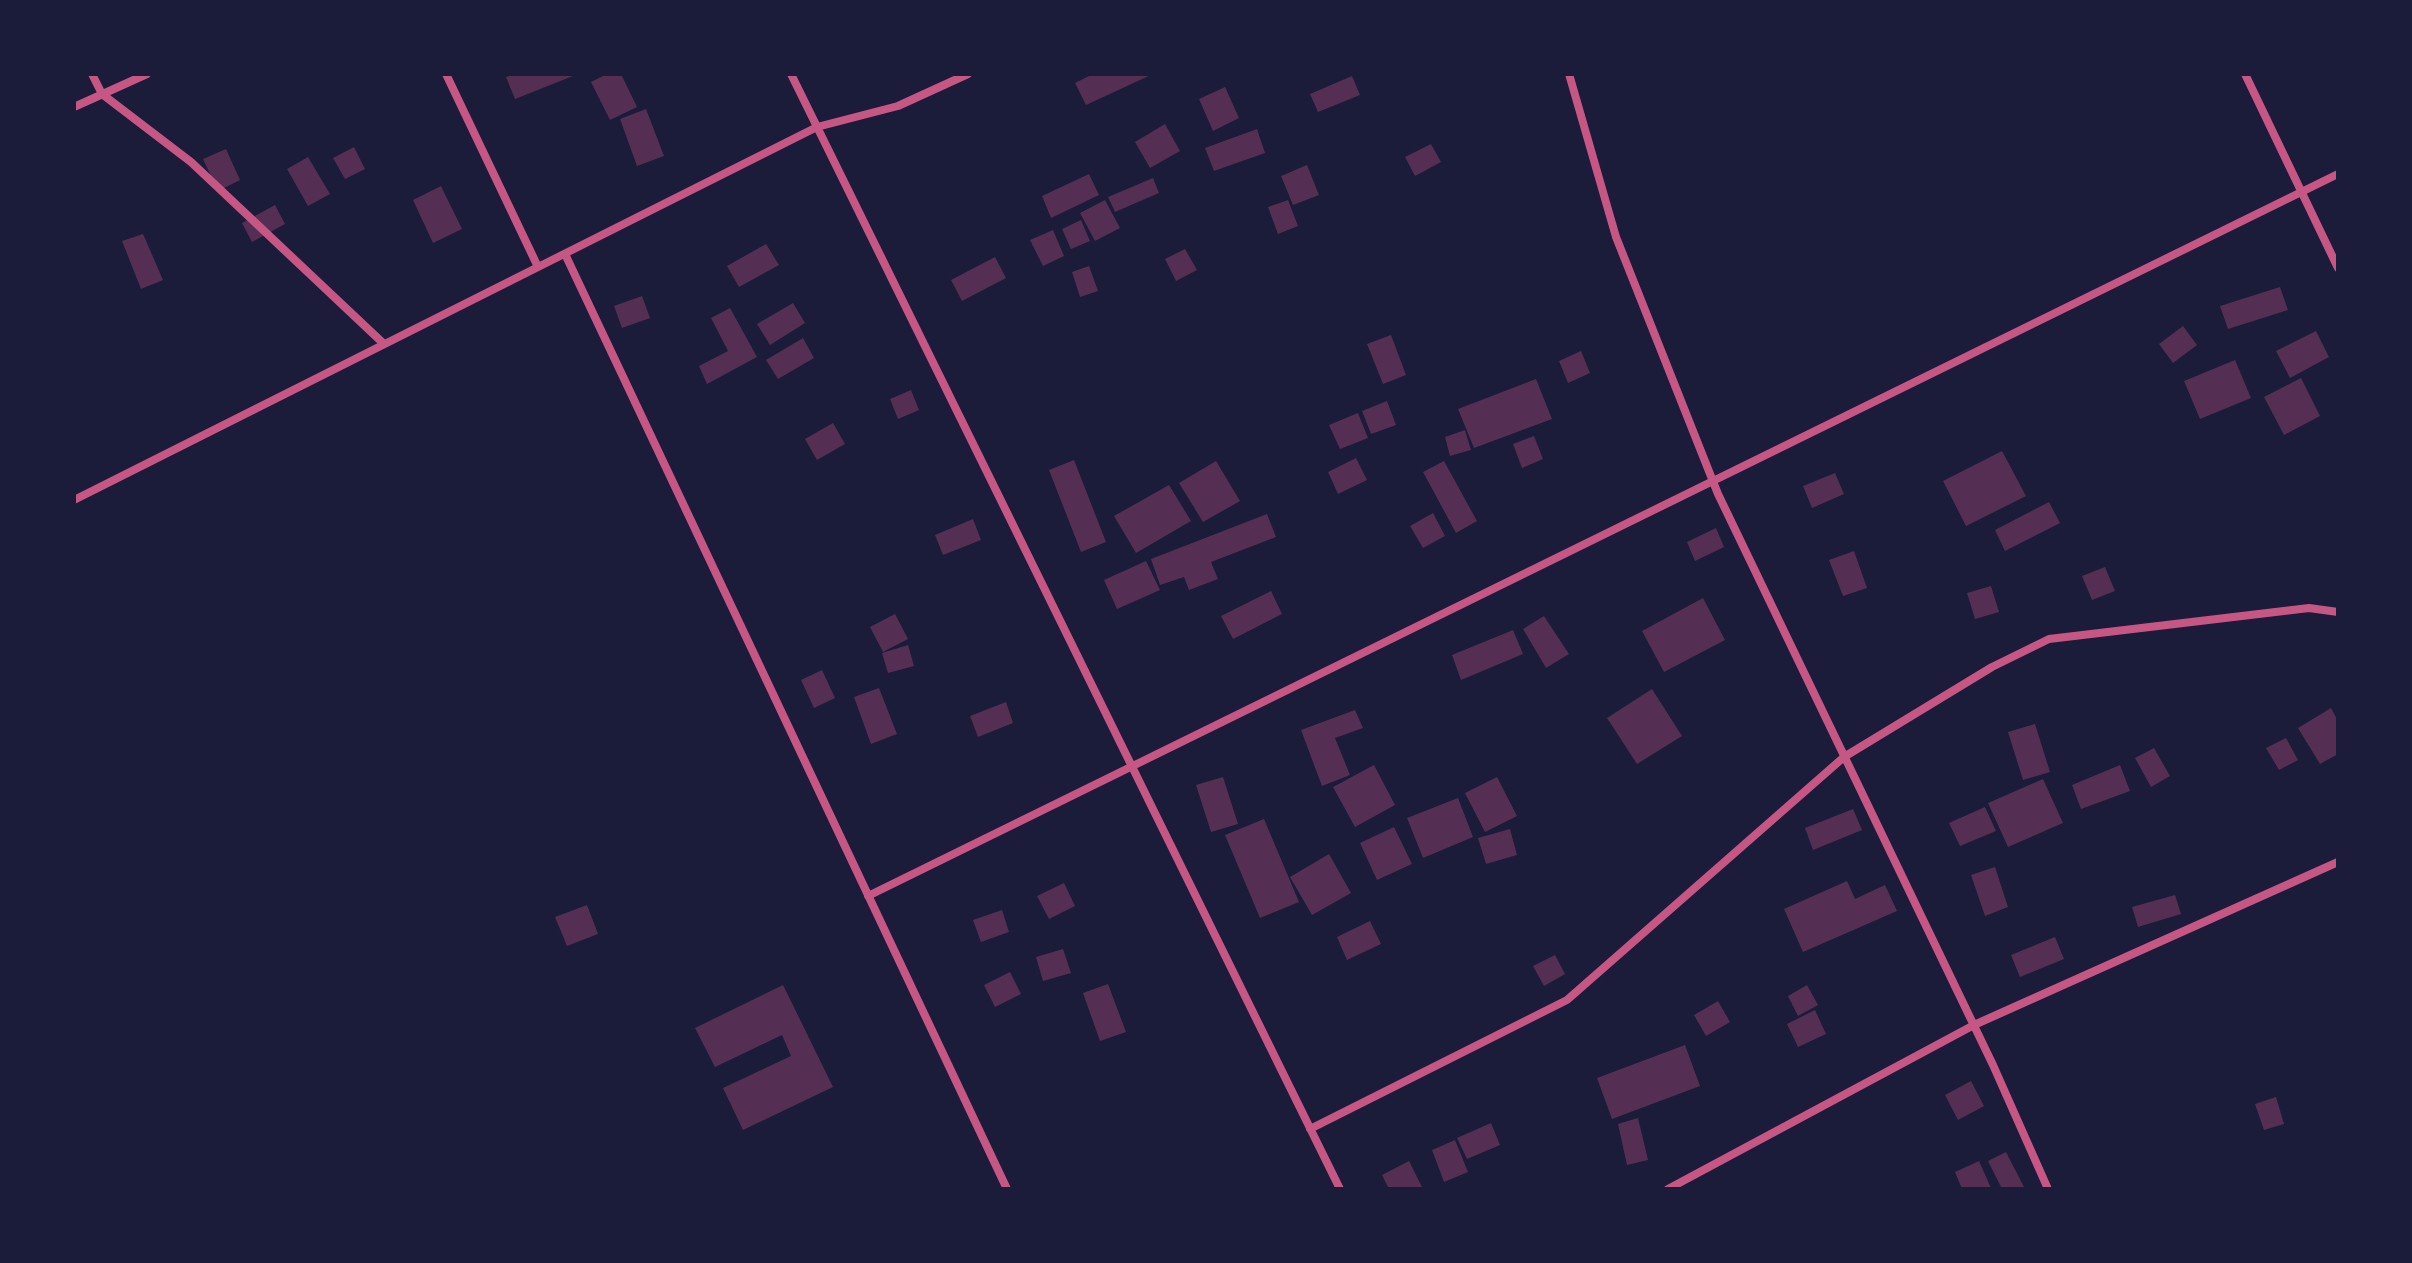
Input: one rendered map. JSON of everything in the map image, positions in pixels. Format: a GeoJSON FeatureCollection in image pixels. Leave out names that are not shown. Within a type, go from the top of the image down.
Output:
{"type":"FeatureCollection","features":[{"type":"Feature","properties":{"kind":"street"},"geometry":{"type":"LineString","coordinates":[[92,74],[102,94],[191,162],[384,344]]}},
{"type":"Feature","properties":{"kind":"street"},"geometry":{"type":"LineString","coordinates":[[74,107],[147,74]]}},
{"type":"Feature","properties":{"kind":"street"},"geometry":{"type":"LineString","coordinates":[[446,74],[538,267]]}},
{"type":"Feature","properties":{"kind":"street"},"geometry":{"type":"LineString","coordinates":[[791,74],[1340,1189]]}},
{"type":"Feature","properties":{"kind":"street"},"geometry":{"type":"LineString","coordinates":[[74,500],[817,127],[898,106],[968,74]]}},
{"type":"Feature","properties":{"kind":"street"},"geometry":{"type":"LineString","coordinates":[[1569,74],[1616,237],[1713,482],[1974,1025],[2048,1189]]}},
{"type":"Feature","properties":{"kind":"street"},"geometry":{"type":"LineString","coordinates":[[2245,74],[2338,268]]}},
{"type":"Feature","properties":{"kind":"street"},"geometry":{"type":"LineString","coordinates":[[868,896],[2338,174]]}},
{"type":"Feature","properties":{"kind":"street"},"geometry":{"type":"LineString","coordinates":[[565,254],[1007,1189]]}},
{"type":"Feature","properties":{"kind":"street"},"geometry":{"type":"LineString","coordinates":[[1310,1129],[1567,1000],[1844,757],[1992,667],[2049,639],[2309,608],[2338,612]]}},
{"type":"Feature","properties":{"kind":"street"},"geometry":{"type":"LineString","coordinates":[[1668,1189],[1974,1025],[2338,862]]}},
{"type":"Feature","properties":{"kind":"building"},"geometry":{"type":"Polygon","coordinates":[[[515,74],[578,74],[515,99],[506,77],[515,74]]]}},
{"type":"Feature","properties":{"kind":"building"},"geometry":{"type":"Polygon","coordinates":[[[607,74],[621,74],[637,107],[610,120],[591,82],[607,74]]]}},
{"type":"Feature","properties":{"kind":"building"},"geometry":{"type":"Polygon","coordinates":[[[1093,74],[1153,74],[1086,105],[1075,83],[1093,74]]]}},
{"type":"Feature","properties":{"kind":"building"},"geometry":{"type":"Polygon","coordinates":[[[1352,76],[1360,95],[1318,112],[1310,94],[1352,76]]]}},
{"type":"Feature","properties":{"kind":"building"},"geometry":{"type":"Polygon","coordinates":[[[1225,87],[1239,118],[1213,131],[1199,99],[1225,87]]]}},
{"type":"Feature","properties":{"kind":"building"},"geometry":{"type":"Polygon","coordinates":[[[646,109],[664,156],[637,166],[620,119],[646,109]]]}},
{"type":"Feature","properties":{"kind":"building"},"geometry":{"type":"Polygon","coordinates":[[[1165,124],[1180,151],[1150,168],[1135,142],[1165,124]]]}},
{"type":"Feature","properties":{"kind":"building"},"geometry":{"type":"Polygon","coordinates":[[[1257,129],[1265,153],[1214,171],[1205,148],[1257,129]]]}},
{"type":"Feature","properties":{"kind":"building"},"geometry":{"type":"Polygon","coordinates":[[[1431,144],[1441,162],[1415,176],[1405,157],[1431,144]]]}},
{"type":"Feature","properties":{"kind":"building"},"geometry":{"type":"Polygon","coordinates":[[[354,147],[365,169],[345,179],[333,158],[354,147]]]}},
{"type":"Feature","properties":{"kind":"building"},"geometry":{"type":"Polygon","coordinates":[[[226,149],[240,180],[218,191],[203,159],[226,149]]]}},
{"type":"Feature","properties":{"kind":"building"},"geometry":{"type":"Polygon","coordinates":[[[308,157],[330,194],[308,206],[287,169],[308,157]]]}},
{"type":"Feature","properties":{"kind":"building"},"geometry":{"type":"Polygon","coordinates":[[[1307,165],[1319,195],[1293,205],[1281,176],[1307,165]]]}},
{"type":"Feature","properties":{"kind":"building"},"geometry":{"type":"Polygon","coordinates":[[[1089,174],[1099,195],[1051,218],[1042,196],[1089,174]]]}},
{"type":"Feature","properties":{"kind":"building"},"geometry":{"type":"Polygon","coordinates":[[[1153,178],[1159,193],[1115,212],[1108,197],[1153,178]]]}},
{"type":"Feature","properties":{"kind":"building"},"geometry":{"type":"Polygon","coordinates":[[[441,186],[462,229],[433,243],[413,200],[441,186]]]}},
{"type":"Feature","properties":{"kind":"building"},"geometry":{"type":"Polygon","coordinates":[[[1105,200],[1120,228],[1095,241],[1080,213],[1105,200]]]}},
{"type":"Feature","properties":{"kind":"building"},"geometry":{"type":"Polygon","coordinates":[[[1288,200],[1298,226],[1278,234],[1268,207],[1288,200]]]}},
{"type":"Feature","properties":{"kind":"building"},"geometry":{"type":"Polygon","coordinates":[[[275,205],[285,224],[252,242],[242,223],[275,205]]]}},
{"type":"Feature","properties":{"kind":"building"},"geometry":{"type":"Polygon","coordinates":[[[1081,220],[1090,241],[1071,249],[1062,229],[1081,220]]]}},
{"type":"Feature","properties":{"kind":"building"},"geometry":{"type":"Polygon","coordinates":[[[1053,230],[1064,256],[1043,266],[1030,240],[1053,230]]]}},
{"type":"Feature","properties":{"kind":"building"},"geometry":{"type":"Polygon","coordinates":[[[143,234],[163,280],[141,289],[122,241],[143,234]]]}},
{"type":"Feature","properties":{"kind":"building"},"geometry":{"type":"Polygon","coordinates":[[[766,244],[779,265],[739,287],[727,266],[766,244]]]}},
{"type":"Feature","properties":{"kind":"building"},"geometry":{"type":"Polygon","coordinates":[[[1185,249],[1197,270],[1176,281],[1165,259],[1185,249]]]}},
{"type":"Feature","properties":{"kind":"building"},"geometry":{"type":"Polygon","coordinates":[[[995,257],[1006,278],[962,301],[951,280],[995,257]]]}},
{"type":"Feature","properties":{"kind":"building"},"geometry":{"type":"Polygon","coordinates":[[[1089,266],[1098,291],[1080,297],[1072,272],[1089,266]]]}},
{"type":"Feature","properties":{"kind":"building"},"geometry":{"type":"Polygon","coordinates":[[[2280,287],[2288,310],[2228,329],[2220,306],[2280,287]]]}},
{"type":"Feature","properties":{"kind":"building"},"geometry":{"type":"Polygon","coordinates":[[[642,296],[650,318],[622,328],[614,306],[642,296]]]}},
{"type":"Feature","properties":{"kind":"building"},"geometry":{"type":"Polygon","coordinates":[[[793,303],[805,323],[770,345],[757,324],[793,303]]]}},
{"type":"Feature","properties":{"kind":"building"},"geometry":{"type":"Polygon","coordinates":[[[730,308],[757,357],[707,384],[699,366],[728,351],[711,318],[730,308]]]}},
{"type":"Feature","properties":{"kind":"building"},"geometry":{"type":"Polygon","coordinates":[[[2183,326],[2197,345],[2173,363],[2159,344],[2183,326]]]}},
{"type":"Feature","properties":{"kind":"building"},"geometry":{"type":"Polygon","coordinates":[[[2316,331],[2329,357],[2290,378],[2276,351],[2316,331]]]}},
{"type":"Feature","properties":{"kind":"building"},"geometry":{"type":"Polygon","coordinates":[[[1391,335],[1406,375],[1383,384],[1367,344],[1391,335]]]}},
{"type":"Feature","properties":{"kind":"building"},"geometry":{"type":"Polygon","coordinates":[[[803,338],[814,358],[778,379],[766,360],[803,338]]]}},
{"type":"Feature","properties":{"kind":"building"},"geometry":{"type":"Polygon","coordinates":[[[1581,351],[1590,373],[1568,383],[1559,361],[1581,351]]]}},
{"type":"Feature","properties":{"kind":"building"},"geometry":{"type":"Polygon","coordinates":[[[2235,360],[2251,398],[2200,419],[2184,381],[2235,360]]]}},
{"type":"Feature","properties":{"kind":"building"},"geometry":{"type":"Polygon","coordinates":[[[2301,378],[2320,416],[2284,435],[2264,397],[2301,378]]]}},
{"type":"Feature","properties":{"kind":"building"},"geometry":{"type":"Polygon","coordinates":[[[1536,379],[1552,419],[1474,448],[1458,409],[1536,379]]]}},
{"type":"Feature","properties":{"kind":"building"},"geometry":{"type":"Polygon","coordinates":[[[911,390],[919,410],[898,419],[890,399],[911,390]]]}},
{"type":"Feature","properties":{"kind":"building"},"geometry":{"type":"Polygon","coordinates":[[[1387,401],[1396,425],[1371,434],[1362,411],[1387,401]]]}},
{"type":"Feature","properties":{"kind":"building"},"geometry":{"type":"Polygon","coordinates":[[[1358,413],[1368,438],[1340,449],[1329,425],[1358,413]]]}},
{"type":"Feature","properties":{"kind":"building"},"geometry":{"type":"Polygon","coordinates":[[[833,423],[845,444],[817,460],[805,439],[833,423]]]}},
{"type":"Feature","properties":{"kind":"building"},"geometry":{"type":"Polygon","coordinates":[[[1465,430],[1471,450],[1450,456],[1445,437],[1465,430]]]}},
{"type":"Feature","properties":{"kind":"building"},"geometry":{"type":"Polygon","coordinates":[[[1534,436],[1543,459],[1522,468],[1513,444],[1534,436]]]}},
{"type":"Feature","properties":{"kind":"building"},"geometry":{"type":"Polygon","coordinates":[[[2002,451],[2026,496],[1966,526],[1943,481],[2002,451]]]}},
{"type":"Feature","properties":{"kind":"building"},"geometry":{"type":"Polygon","coordinates":[[[1356,458],[1367,480],[1338,494],[1328,472],[1356,458]]]}},
{"type":"Feature","properties":{"kind":"building"},"geometry":{"type":"Polygon","coordinates":[[[1074,460],[1106,542],[1081,552],[1049,470],[1074,460]]]}},
{"type":"Feature","properties":{"kind":"building"},"geometry":{"type":"Polygon","coordinates":[[[1216,461],[1240,501],[1203,522],[1179,483],[1216,461]]]}},
{"type":"Feature","properties":{"kind":"building"},"geometry":{"type":"Polygon","coordinates":[[[1444,461],[1477,521],[1456,533],[1423,472],[1444,461]]]}},
{"type":"Feature","properties":{"kind":"building"},"geometry":{"type":"Polygon","coordinates":[[[1835,473],[1844,494],[1812,508],[1803,486],[1835,473]]]}},
{"type":"Feature","properties":{"kind":"building"},"geometry":{"type":"Polygon","coordinates":[[[1169,485],[1191,521],[1136,553],[1114,516],[1169,485]]]}},
{"type":"Feature","properties":{"kind":"building"},"geometry":{"type":"Polygon","coordinates":[[[2049,502],[2060,523],[2005,551],[1995,530],[2049,502]]]}},
{"type":"Feature","properties":{"kind":"building"},"geometry":{"type":"Polygon","coordinates":[[[1433,513],[1445,536],[1423,548],[1410,526],[1433,513]]]}},
{"type":"Feature","properties":{"kind":"building"},"geometry":{"type":"Polygon","coordinates":[[[1267,514],[1276,537],[1211,562],[1218,579],[1189,590],[1184,577],[1160,585],[1151,559],[1267,514]]]}},
{"type":"Feature","properties":{"kind":"building"},"geometry":{"type":"Polygon","coordinates":[[[973,519],[981,540],[943,555],[935,535],[973,519]]]}},
{"type":"Feature","properties":{"kind":"building"},"geometry":{"type":"Polygon","coordinates":[[[1716,528],[1724,547],[1695,561],[1687,542],[1716,528]]]}},
{"type":"Feature","properties":{"kind":"building"},"geometry":{"type":"Polygon","coordinates":[[[1854,551],[1867,588],[1843,596],[1829,560],[1854,551]]]}},
{"type":"Feature","properties":{"kind":"building"},"geometry":{"type":"Polygon","coordinates":[[[1146,561],[1160,590],[1117,609],[1104,580],[1146,561]]]}},
{"type":"Feature","properties":{"kind":"building"},"geometry":{"type":"Polygon","coordinates":[[[2105,567],[2115,591],[2092,600],[2082,576],[2105,567]]]}},
{"type":"Feature","properties":{"kind":"building"},"geometry":{"type":"Polygon","coordinates":[[[1991,586],[1999,612],[1975,619],[1967,593],[1991,586]]]}},
{"type":"Feature","properties":{"kind":"building"},"geometry":{"type":"Polygon","coordinates":[[[1271,591],[1282,614],[1233,639],[1221,616],[1271,591]]]}},
{"type":"Feature","properties":{"kind":"building"},"geometry":{"type":"Polygon","coordinates":[[[1703,598],[1725,640],[1664,672],[1642,631],[1703,598]]]}},
{"type":"Feature","properties":{"kind":"building"},"geometry":{"type":"Polygon","coordinates":[[[895,614],[908,639],[883,652],[870,627],[895,614]]]}},
{"type":"Feature","properties":{"kind":"building"},"geometry":{"type":"Polygon","coordinates":[[[1544,616],[1569,654],[1546,668],[1523,629],[1544,616]]]}},
{"type":"Feature","properties":{"kind":"building"},"geometry":{"type":"Polygon","coordinates":[[[1513,630],[1523,654],[1461,680],[1452,655],[1513,630]]]}},
{"type":"Feature","properties":{"kind":"building"},"geometry":{"type":"Polygon","coordinates":[[[908,645],[914,666],[888,673],[882,653],[908,645]]]}},
{"type":"Feature","properties":{"kind":"building"},"geometry":{"type":"Polygon","coordinates":[[[822,670],[835,698],[814,708],[801,680],[822,670]]]}},
{"type":"Feature","properties":{"kind":"building"},"geometry":{"type":"Polygon","coordinates":[[[879,688],[897,734],[871,744],[854,697],[879,688]]]}},
{"type":"Feature","properties":{"kind":"building"},"geometry":{"type":"Polygon","coordinates":[[[1652,689],[1682,736],[1637,764],[1607,718],[1652,689]]]}},
{"type":"Feature","properties":{"kind":"building"},"geometry":{"type":"Polygon","coordinates":[[[1006,702],[1013,723],[978,737],[970,716],[1006,702]]]}},
{"type":"Feature","properties":{"kind":"building"},"geometry":{"type":"Polygon","coordinates":[[[2331,708],[2338,721],[2338,754],[2320,764],[2298,728],[2331,708]]]}},
{"type":"Feature","properties":{"kind":"building"},"geometry":{"type":"Polygon","coordinates":[[[1355,710],[1363,728],[1335,738],[1350,775],[1322,786],[1301,730],[1355,710]]]}},
{"type":"Feature","properties":{"kind":"building"},"geometry":{"type":"Polygon","coordinates":[[[2035,724],[2050,772],[2023,780],[2008,732],[2035,724]]]}},
{"type":"Feature","properties":{"kind":"building"},"geometry":{"type":"Polygon","coordinates":[[[2286,738],[2298,760],[2279,770],[2266,748],[2286,738]]]}},
{"type":"Feature","properties":{"kind":"building"},"geometry":{"type":"Polygon","coordinates":[[[2154,748],[2170,776],[2151,787],[2135,758],[2154,748]]]}},
{"type":"Feature","properties":{"kind":"building"},"geometry":{"type":"Polygon","coordinates":[[[1374,765],[1395,805],[1355,827],[1333,787],[1374,765]]]}},
{"type":"Feature","properties":{"kind":"building"},"geometry":{"type":"Polygon","coordinates":[[[2120,765],[2130,791],[2081,809],[2072,785],[2120,765]]]}},
{"type":"Feature","properties":{"kind":"building"},"geometry":{"type":"Polygon","coordinates":[[[1223,777],[1238,824],[1211,832],[1196,785],[1223,777]]]}},
{"type":"Feature","properties":{"kind":"building"},"geometry":{"type":"Polygon","coordinates":[[[1497,777],[1517,816],[1485,832],[1465,793],[1497,777]]]}},
{"type":"Feature","properties":{"kind":"building"},"geometry":{"type":"Polygon","coordinates":[[[2043,779],[2063,823],[2008,847],[1988,803],[2043,779]]]}},
{"type":"Feature","properties":{"kind":"building"},"geometry":{"type":"Polygon","coordinates":[[[1458,798],[1473,837],[1423,858],[1407,818],[1458,798]]]}},
{"type":"Feature","properties":{"kind":"building"},"geometry":{"type":"Polygon","coordinates":[[[1985,807],[1996,831],[1960,846],[1949,823],[1985,807]]]}},
{"type":"Feature","properties":{"kind":"building"},"geometry":{"type":"Polygon","coordinates":[[[1853,809],[1862,830],[1813,850],[1805,828],[1853,809]]]}},
{"type":"Feature","properties":{"kind":"building"},"geometry":{"type":"Polygon","coordinates":[[[1264,819],[1299,902],[1260,918],[1225,835],[1264,819]]]}},
{"type":"Feature","properties":{"kind":"building"},"geometry":{"type":"Polygon","coordinates":[[[1394,827],[1412,864],[1377,880],[1360,843],[1394,827]]]}},
{"type":"Feature","properties":{"kind":"building"},"geometry":{"type":"Polygon","coordinates":[[[1510,829],[1517,855],[1486,864],[1478,838],[1510,829]]]}},
{"type":"Feature","properties":{"kind":"building"},"geometry":{"type":"Polygon","coordinates":[[[1329,854],[1351,893],[1312,915],[1290,877],[1329,854]]]}},
{"type":"Feature","properties":{"kind":"building"},"geometry":{"type":"Polygon","coordinates":[[[1995,867],[2008,907],[1985,916],[1971,875],[1995,867]]]}},
{"type":"Feature","properties":{"kind":"building"},"geometry":{"type":"Polygon","coordinates":[[[1847,881],[1855,899],[1885,885],[1897,911],[1803,952],[1784,909],[1847,881]]]}},
{"type":"Feature","properties":{"kind":"building"},"geometry":{"type":"Polygon","coordinates":[[[1064,883],[1075,906],[1049,919],[1037,896],[1064,883]]]}},
{"type":"Feature","properties":{"kind":"building"},"geometry":{"type":"Polygon","coordinates":[[[2175,895],[2181,914],[2138,927],[2132,907],[2175,895]]]}},
{"type":"Feature","properties":{"kind":"building"},"geometry":{"type":"Polygon","coordinates":[[[587,905],[598,934],[567,946],[555,917],[587,905]]]}},
{"type":"Feature","properties":{"kind":"building"},"geometry":{"type":"Polygon","coordinates":[[[1002,910],[1009,932],[981,942],[973,920],[1002,910]]]}},
{"type":"Feature","properties":{"kind":"building"},"geometry":{"type":"Polygon","coordinates":[[[1370,921],[1381,944],[1347,960],[1337,937],[1370,921]]]}},
{"type":"Feature","properties":{"kind":"building"},"geometry":{"type":"Polygon","coordinates":[[[2055,937],[2064,959],[2020,977],[2011,955],[2055,937]]]}},
{"type":"Feature","properties":{"kind":"building"},"geometry":{"type":"Polygon","coordinates":[[[1063,949],[1071,973],[1043,981],[1036,957],[1063,949]]]}},
{"type":"Feature","properties":{"kind":"building"},"geometry":{"type":"Polygon","coordinates":[[[1555,955],[1565,974],[1544,986],[1533,966],[1555,955]]]}},
{"type":"Feature","properties":{"kind":"building"},"geometry":{"type":"Polygon","coordinates":[[[1010,972],[1021,994],[995,1007],[984,985],[1010,972]]]}},
{"type":"Feature","properties":{"kind":"building"},"geometry":{"type":"Polygon","coordinates":[[[1108,984],[1126,1032],[1100,1041],[1083,993],[1108,984]]]}},
{"type":"Feature","properties":{"kind":"building"},"geometry":{"type":"Polygon","coordinates":[[[783,985],[833,1087],[743,1130],[723,1088],[791,1056],[782,1035],[715,1067],[695,1028],[783,985]]]}},
{"type":"Feature","properties":{"kind":"building"},"geometry":{"type":"Polygon","coordinates":[[[1807,985],[1818,1005],[1798,1016],[1788,996],[1807,985]]]}},
{"type":"Feature","properties":{"kind":"building"},"geometry":{"type":"Polygon","coordinates":[[[1718,1001],[1730,1022],[1706,1036],[1694,1015],[1718,1001]]]}},
{"type":"Feature","properties":{"kind":"building"},"geometry":{"type":"Polygon","coordinates":[[[1815,1010],[1826,1034],[1798,1047],[1787,1024],[1815,1010]]]}},
{"type":"Feature","properties":{"kind":"building"},"geometry":{"type":"Polygon","coordinates":[[[1685,1045],[1700,1086],[1612,1119],[1597,1078],[1685,1045]]]}},
{"type":"Feature","properties":{"kind":"building"},"geometry":{"type":"Polygon","coordinates":[[[1971,1081],[1984,1106],[1958,1120],[1945,1095],[1971,1081]]]}},
{"type":"Feature","properties":{"kind":"building"},"geometry":{"type":"Polygon","coordinates":[[[2276,1097],[2284,1124],[2264,1130],[2255,1104],[2276,1097]]]}},
{"type":"Feature","properties":{"kind":"building"},"geometry":{"type":"Polygon","coordinates":[[[1638,1118],[1648,1160],[1627,1165],[1618,1124],[1638,1118]]]}},
{"type":"Feature","properties":{"kind":"building"},"geometry":{"type":"Polygon","coordinates":[[[1491,1123],[1500,1145],[1467,1159],[1457,1138],[1491,1123]]]}},
{"type":"Feature","properties":{"kind":"building"},"geometry":{"type":"Polygon","coordinates":[[[1455,1140],[1468,1172],[1444,1182],[1432,1150],[1455,1140]]]}},
{"type":"Feature","properties":{"kind":"building"},"geometry":{"type":"Polygon","coordinates":[[[2006,1152],[2024,1187],[2020,1189],[2002,1189],[1988,1161],[2006,1152]]]}},
{"type":"Feature","properties":{"kind":"building"},"geometry":{"type":"Polygon","coordinates":[[[1409,1161],[1423,1189],[1389,1189],[1382,1175],[1409,1161]]]}},
{"type":"Feature","properties":{"kind":"building"},"geometry":{"type":"Polygon","coordinates":[[[1979,1161],[1991,1188],[1962,1189],[1955,1172],[1979,1161]]]}}]}
